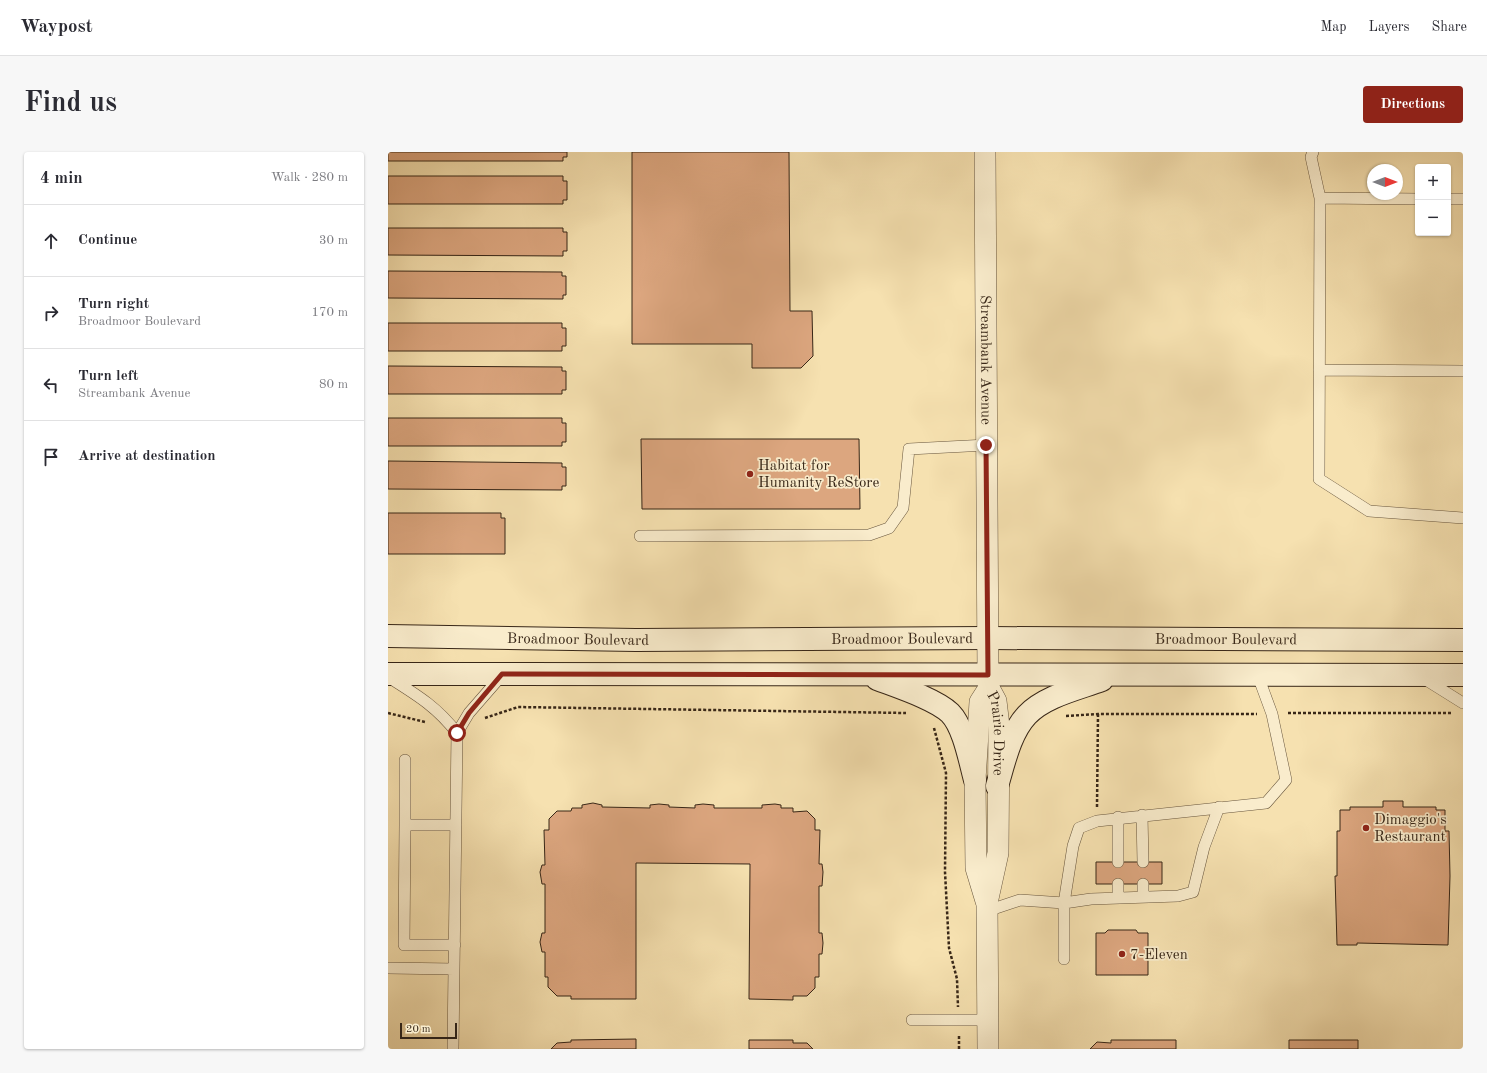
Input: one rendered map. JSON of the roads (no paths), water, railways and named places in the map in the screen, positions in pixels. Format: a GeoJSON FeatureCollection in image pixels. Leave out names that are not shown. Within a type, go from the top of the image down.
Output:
{"type":"FeatureCollection","features":[{"type":"Feature","properties":{"kind":"main road","name":"Broadmoor Boulevard"},"geometry":{"type":"LineString","coordinates":[[388,636],[636,640],[988,638],[1463,640]]}},
{"type":"Feature","properties":{"kind":"main road"},"geometry":{"type":"LineString","coordinates":[[388,675],[502,674],[869,676],[988,681],[1115,675],[1463,675]]}},
{"type":"Feature","properties":{"kind":"main road"},"geometry":{"type":"LineString","coordinates":[[997,786],[1010,742],[1027,715],[1048,700],[1115,675]]}},
{"type":"Feature","properties":{"kind":"main road"},"geometry":{"type":"LineString","coordinates":[[869,676],[929,700],[951,714],[965,739],[975,780]]}},
{"type":"Feature","properties":{"kind":"street","name":"Streambank Avenue"},"geometry":{"type":"LineString","coordinates":[[985,152],[988,681]]}},
{"type":"Feature","properties":{"kind":"street","name":"Prairie Drive"},"geometry":{"type":"LineString","coordinates":[[987,907],[976,868],[975,780],[980,702],[988,681]]}},
{"type":"Feature","properties":{"kind":"street","name":"Prairie Drive"},"geometry":{"type":"LineString","coordinates":[[988,681],[996,701],[999,726],[997,786],[998,853],[987,907],[988,1049]]}},
{"type":"Feature","properties":{"kind":"lane"},"geometry":{"type":"LineString","coordinates":[[1313,152],[1311,157],[1320,198],[1319,479],[1369,511],[1463,518]]}},
{"type":"Feature","properties":{"kind":"lane"},"geometry":{"type":"LineString","coordinates":[[1320,198],[1415,199]]}},
{"type":"Feature","properties":{"kind":"lane"},"geometry":{"type":"LineString","coordinates":[[1451,199],[1463,199]]}},
{"type":"Feature","properties":{"kind":"lane"},"geometry":{"type":"LineString","coordinates":[[1319,370],[1463,371]]}},
{"type":"Feature","properties":{"kind":"lane"},"geometry":{"type":"LineString","coordinates":[[640,536],[869,535],[889,528],[903,508],[909,448],[986,445]]}},
{"type":"Feature","properties":{"kind":"lane"},"geometry":{"type":"LineString","coordinates":[[453,1049],[457,733],[469,713],[502,674]]}},
{"type":"Feature","properties":{"kind":"lane"},"geometry":{"type":"LineString","coordinates":[[388,675],[428,702],[443,716],[457,733]]}},
{"type":"Feature","properties":{"kind":"lane"},"geometry":{"type":"LineString","coordinates":[[1417,675],[1463,703]]}},
{"type":"Feature","properties":{"kind":"lane"},"geometry":{"type":"LineString","coordinates":[[1064,959],[1064,903],[1073,846],[1079,828],[1097,821],[1118,817],[1266,803],[1286,780],[1272,714],[1258,676]]}},
{"type":"Feature","properties":{"kind":"lane"},"geometry":{"type":"LineString","coordinates":[[405,760],[404,945],[454,945]]}},
{"type":"Feature","properties":{"kind":"lane"},"geometry":{"type":"LineString","coordinates":[[987,907],[1020,900],[1064,903],[1092,899],[1178,896],[1193,892],[1204,848],[1219,807]]}},
{"type":"Feature","properties":{"kind":"lane"},"geometry":{"type":"LineString","coordinates":[[1142,815],[1143,862]]}},
{"type":"Feature","properties":{"kind":"lane"},"geometry":{"type":"LineString","coordinates":[[1118,817],[1118,862]]}},
{"type":"Feature","properties":{"kind":"lane"},"geometry":{"type":"LineString","coordinates":[[405,825],[456,825]]}},
{"type":"Feature","properties":{"kind":"lane"},"geometry":{"type":"LineString","coordinates":[[1118,884],[1118,898]]}},
{"type":"Feature","properties":{"kind":"lane"},"geometry":{"type":"LineString","coordinates":[[1143,884],[1143,897]]}},
{"type":"Feature","properties":{"kind":"lane"},"geometry":{"type":"LineString","coordinates":[[388,968],[454,969]]}},
{"type":"Feature","properties":{"kind":"lane"},"geometry":{"type":"LineString","coordinates":[[912,1020],[988,1020]]}},
{"type":"Feature","properties":{"kind":"place","name":"Habitat for Humanity ReStore"},"geometry":{"type":"Point","coordinates":[750,474]}},
{"type":"Feature","properties":{"kind":"place","name":"Dimaggio's Restaurant"},"geometry":{"type":"Point","coordinates":[1366,828]}},
{"type":"Feature","properties":{"kind":"place","name":"7-Eleven"},"geometry":{"type":"Point","coordinates":[1122,954]}}]}
